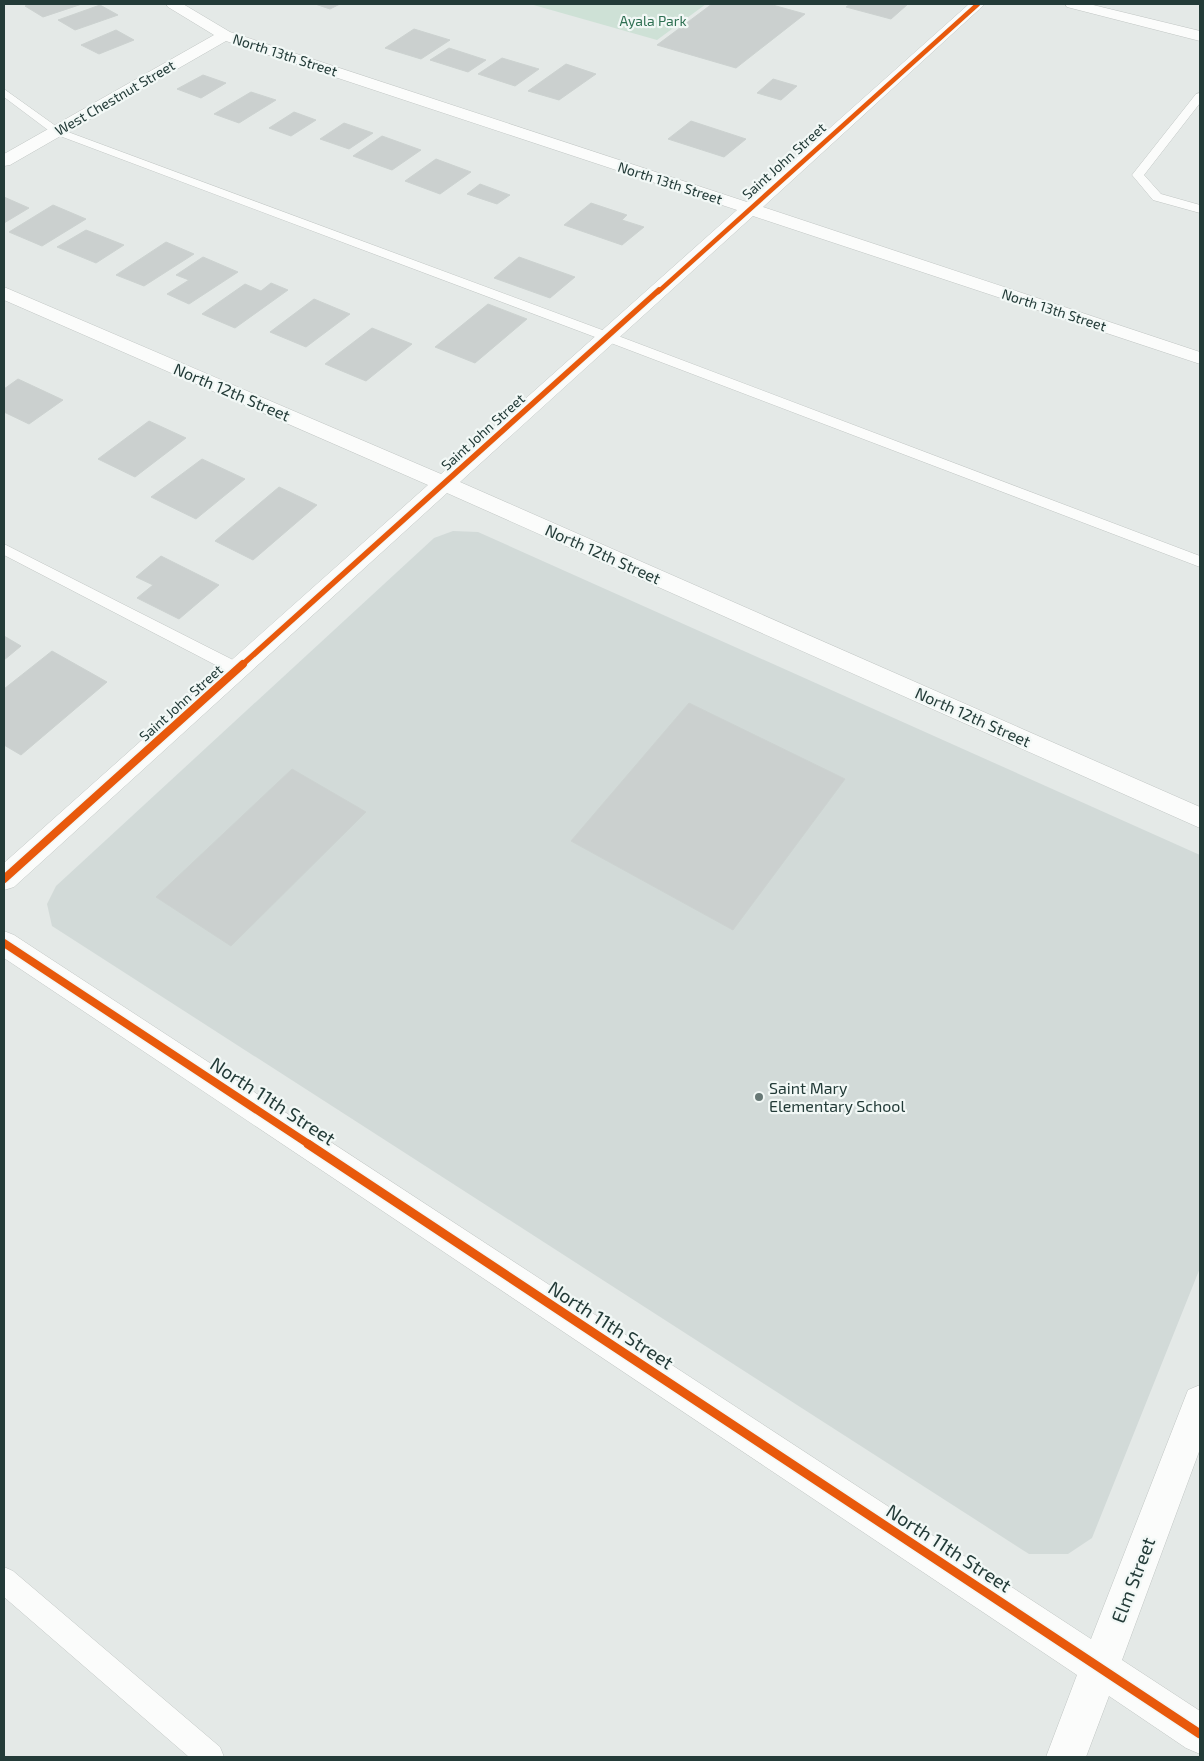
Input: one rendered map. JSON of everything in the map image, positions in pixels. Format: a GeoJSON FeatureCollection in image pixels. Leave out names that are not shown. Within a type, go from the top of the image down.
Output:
{"type":"FeatureCollection","features":[{"type":"Feature","properties":{"kind":"street","name":"North 13th Street"},"geometry":{"type":"LineString","coordinates":[[173,4],[225,35],[1200,358]]}},
{"type":"Feature","properties":{"kind":"street","name":"Saint John Street"},"geometry":{"type":"LineString","coordinates":[[4,879],[978,4]]}},
{"type":"Feature","properties":{"kind":"street"},"geometry":{"type":"LineString","coordinates":[[1072,4],[1200,36]]}},
{"type":"Feature","properties":{"kind":"street","name":"West Chestnut Street"},"geometry":{"type":"LineString","coordinates":[[4,161],[225,35]]}},
{"type":"Feature","properties":{"kind":"street","name":"North 12th Street"},"geometry":{"type":"LineString","coordinates":[[4,293],[445,484],[1200,818]]}},
{"type":"Feature","properties":{"kind":"street","name":"North 11th Street"},"geometry":{"type":"LineString","coordinates":[[4,943],[1200,1734]]}},
{"type":"Feature","properties":{"kind":"street","name":"Elm Street"},"geometry":{"type":"LineString","coordinates":[[1066,1757],[1200,1402]]}},
{"type":"Feature","properties":{"kind":"lane"},"geometry":{"type":"LineString","coordinates":[[4,92],[56,131],[608,337],[1200,562]]}},
{"type":"Feature","properties":{"kind":"lane"},"geometry":{"type":"LineString","coordinates":[[1200,96],[1138,175],[1157,197],[1200,209]]}},
{"type":"Feature","properties":{"kind":"lane"},"geometry":{"type":"LineString","coordinates":[[4,550],[237,670]]}},
{"type":"Feature","properties":{"kind":"lane"},"geometry":{"type":"LineString","coordinates":[[4,1580],[210,1757]]}},
{"type":"Feature","properties":{"kind":"shaded area","name":"Saint Mary Elementary School"},"geometry":{"type":"Polygon","coordinates":[[[453,531],[478,532],[1200,855],[1200,1268],[1092,1538],[1068,1554],[1029,1554],[52,926],[47,904],[56,886],[434,538],[453,531]]]}},
{"type":"Feature","properties":{"kind":"green space","name":"Ayala Park"},"geometry":{"type":"Polygon","coordinates":[[[530,4],[706,4],[657,40],[530,4]]]}},
{"type":"Feature","properties":{"kind":"building"},"geometry":{"type":"Polygon","coordinates":[[[32,4],[82,4],[43,17],[25,6],[32,4]]]}},
{"type":"Feature","properties":{"kind":"building"},"geometry":{"type":"Polygon","coordinates":[[[315,4],[340,4],[330,9],[315,4]]]}},
{"type":"Feature","properties":{"kind":"building"},"geometry":{"type":"Polygon","coordinates":[[[712,4],[769,4],[805,14],[736,68],[657,45],[712,4]]]}},
{"type":"Feature","properties":{"kind":"building"},"geometry":{"type":"Polygon","coordinates":[[[850,4],[908,4],[891,19],[846,7],[850,4]]]}},
{"type":"Feature","properties":{"kind":"building"},"geometry":{"type":"Polygon","coordinates":[[[100,5],[118,15],[75,30],[58,20],[100,5]]]}},
{"type":"Feature","properties":{"kind":"building"},"geometry":{"type":"Polygon","coordinates":[[[414,29],[450,40],[421,59],[385,48],[414,29]]]}},
{"type":"Feature","properties":{"kind":"building"},"geometry":{"type":"Polygon","coordinates":[[[116,30],[134,40],[99,54],[81,45],[116,30]]]}},
{"type":"Feature","properties":{"kind":"building"},"geometry":{"type":"Polygon","coordinates":[[[449,48],[486,60],[468,72],[430,60],[449,48]]]}},
{"type":"Feature","properties":{"kind":"building"},"geometry":{"type":"Polygon","coordinates":[[[502,58],[539,69],[515,86],[478,74],[502,58]]]}},
{"type":"Feature","properties":{"kind":"building"},"geometry":{"type":"Polygon","coordinates":[[[566,64],[596,74],[559,100],[528,91],[566,64]]]}},
{"type":"Feature","properties":{"kind":"building"},"geometry":{"type":"Polygon","coordinates":[[[203,75],[226,83],[201,98],[177,89],[203,75]]]}},
{"type":"Feature","properties":{"kind":"building"},"geometry":{"type":"Polygon","coordinates":[[[773,79],[797,86],[781,100],[757,93],[773,79]]]}},
{"type":"Feature","properties":{"kind":"building"},"geometry":{"type":"Polygon","coordinates":[[[251,92],[276,100],[239,123],[214,114],[251,92]]]}},
{"type":"Feature","properties":{"kind":"building"},"geometry":{"type":"Polygon","coordinates":[[[294,112],[316,120],[291,136],[269,128],[294,112]]]}},
{"type":"Feature","properties":{"kind":"building"},"geometry":{"type":"Polygon","coordinates":[[[691,121],[746,139],[724,157],[668,139],[691,121]]]}},
{"type":"Feature","properties":{"kind":"building"},"geometry":{"type":"Polygon","coordinates":[[[344,123],[373,133],[349,149],[320,139],[344,123]]]}},
{"type":"Feature","properties":{"kind":"building"},"geometry":{"type":"Polygon","coordinates":[[[382,136],[421,150],[392,170],[353,156],[382,136]]]}},
{"type":"Feature","properties":{"kind":"building"},"geometry":{"type":"Polygon","coordinates":[[[436,159],[471,172],[440,194],[405,181],[436,159]]]}},
{"type":"Feature","properties":{"kind":"building"},"geometry":{"type":"Polygon","coordinates":[[[480,184],[510,195],[497,204],[467,194],[480,184]]]}},
{"type":"Feature","properties":{"kind":"building"},"geometry":{"type":"Polygon","coordinates":[[[4,197],[29,208],[4,223],[4,197]]]}},
{"type":"Feature","properties":{"kind":"building"},"geometry":{"type":"Polygon","coordinates":[[[591,203],[627,215],[622,220],[644,227],[622,245],[564,225],[591,203]]]}},
{"type":"Feature","properties":{"kind":"building"},"geometry":{"type":"Polygon","coordinates":[[[53,205],[86,219],[42,246],[9,232],[53,205]]]}},
{"type":"Feature","properties":{"kind":"building"},"geometry":{"type":"Polygon","coordinates":[[[86,230],[124,245],[96,263],[57,247],[86,230]]]}},
{"type":"Feature","properties":{"kind":"building"},"geometry":{"type":"Polygon","coordinates":[[[166,242],[194,254],[144,286],[116,275],[166,242]]]}},
{"type":"Feature","properties":{"kind":"building"},"geometry":{"type":"Polygon","coordinates":[[[203,257],[238,272],[189,304],[167,294],[189,280],[176,275],[203,257]]]}},
{"type":"Feature","properties":{"kind":"building"},"geometry":{"type":"Polygon","coordinates":[[[519,257],[575,277],[550,298],[494,278],[519,257]]]}},
{"type":"Feature","properties":{"kind":"building"},"geometry":{"type":"Polygon","coordinates":[[[271,283],[288,290],[235,328],[202,314],[245,284],[261,291],[271,283]]]}},
{"type":"Feature","properties":{"kind":"building"},"geometry":{"type":"Polygon","coordinates":[[[314,299],[350,314],[306,347],[270,332],[314,299]]]}},
{"type":"Feature","properties":{"kind":"building"},"geometry":{"type":"Polygon","coordinates":[[[488,304],[527,319],[475,363],[435,347],[488,304]]]}},
{"type":"Feature","properties":{"kind":"building"},"geometry":{"type":"Polygon","coordinates":[[[372,328],[412,344],[366,381],[325,364],[372,328]]]}},
{"type":"Feature","properties":{"kind":"building"},"geometry":{"type":"Polygon","coordinates":[[[18,379],[63,400],[29,424],[4,412],[4,389],[18,379]]]}},
{"type":"Feature","properties":{"kind":"building"},"geometry":{"type":"Polygon","coordinates":[[[149,421],[186,438],[135,477],[98,459],[149,421]]]}},
{"type":"Feature","properties":{"kind":"building"},"geometry":{"type":"Polygon","coordinates":[[[202,459],[245,479],[196,519],[151,497],[202,459]]]}},
{"type":"Feature","properties":{"kind":"building"},"geometry":{"type":"Polygon","coordinates":[[[279,487],[317,505],[253,560],[215,541],[279,487]]]}},
{"type":"Feature","properties":{"kind":"building"},"geometry":{"type":"Polygon","coordinates":[[[161,556],[219,585],[179,619],[137,598],[153,585],[136,577],[161,556]]]}},
{"type":"Feature","properties":{"kind":"building"},"geometry":{"type":"Polygon","coordinates":[[[4,636],[21,646],[4,660],[4,636]]]}},
{"type":"Feature","properties":{"kind":"building"},"geometry":{"type":"Polygon","coordinates":[[[52,651],[107,682],[21,755],[4,745],[4,689],[52,651]]]}},
{"type":"Feature","properties":{"kind":"building"},"geometry":{"type":"Polygon","coordinates":[[[689,703],[845,779],[733,930],[571,841],[689,703]]]}},
{"type":"Feature","properties":{"kind":"building"},"geometry":{"type":"Polygon","coordinates":[[[292,769],[366,812],[231,946],[156,897],[292,769]]]}},
{"type":"Feature","properties":{"kind":"cycle path"},"geometry":{"type":"LineString","coordinates":[[4,879],[978,4]]}},
{"type":"Feature","properties":{"kind":"cycle path"},"geometry":{"type":"LineString","coordinates":[[4,943],[1200,1734]]}},
{"type":"Feature","properties":{"kind":"place","name":"Saint Mary Elementary School"},"geometry":{"type":"Point","coordinates":[759,1097]}}]}
